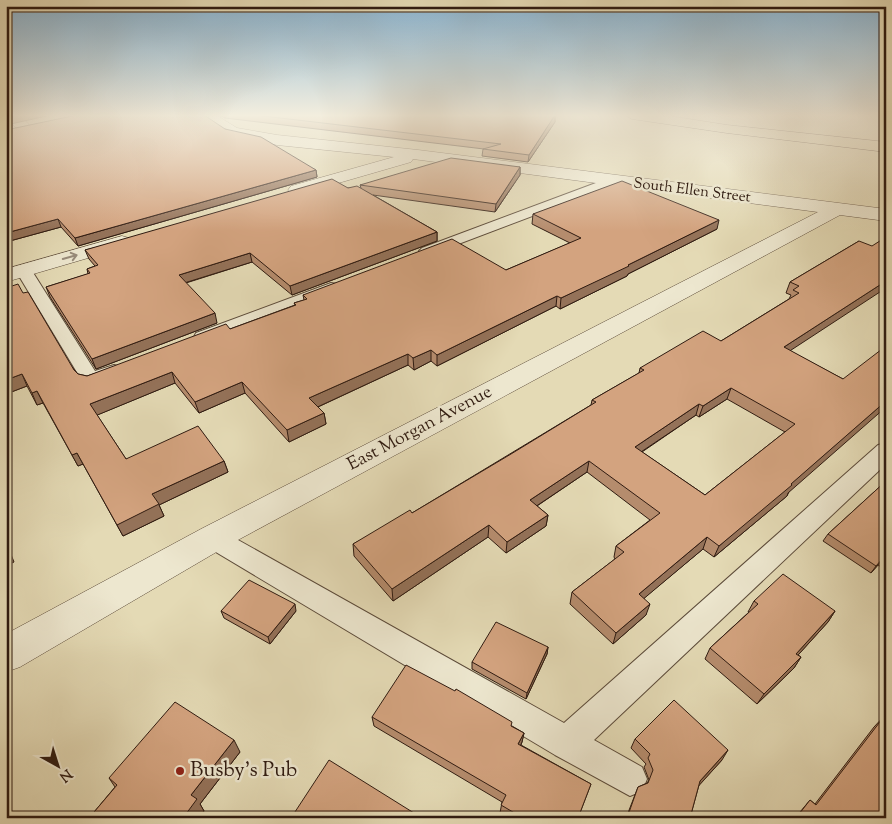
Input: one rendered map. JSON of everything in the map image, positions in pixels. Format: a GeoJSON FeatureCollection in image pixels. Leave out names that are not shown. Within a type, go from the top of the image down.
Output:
{"type":"FeatureCollection","features":[{"type":"Feature","properties":{"kind":"street","name":"South Ellen Street"},"geometry":{"type":"LineString","coordinates":[[404,153],[886,215]]}},
{"type":"Feature","properties":{"kind":"street"},"geometry":{"type":"LineString","coordinates":[[277,196],[418,155]]}},
{"type":"Feature","properties":{"kind":"street","name":"East Morgan Avenue"},"geometry":{"type":"LineString","coordinates":[[6,654],[213,538],[837,209]]}},
{"type":"Feature","properties":{"kind":"street"},"geometry":{"type":"LineString","coordinates":[[15,273],[136,238]]}},
{"type":"Feature","properties":{"kind":"lane"},"geometry":{"type":"LineString","coordinates":[[416,256],[612,181]]}},
{"type":"Feature","properties":{"kind":"lane"},"geometry":{"type":"LineString","coordinates":[[15,273],[91,380],[128,366]]}},
{"type":"Feature","properties":{"kind":"lane"},"geometry":{"type":"LineString","coordinates":[[184,344],[351,281]]}},
{"type":"Feature","properties":{"kind":"lane"},"geometry":{"type":"LineString","coordinates":[[567,743],[886,451]]}},
{"type":"Feature","properties":{"kind":"lane"},"geometry":{"type":"LineString","coordinates":[[213,538],[630,779]]}},
{"type":"Feature","properties":{"kind":"building"},"geometry":{"type":"Polygon","coordinates":[[[6,153],[288,153],[316,170],[75,238],[58,219],[6,233],[6,153]]]}},
{"type":"Feature","properties":{"kind":"building"},"geometry":{"type":"Polygon","coordinates":[[[451,158],[520,167],[496,204],[360,185],[451,158]]]}},
{"type":"Feature","properties":{"kind":"building"},"geometry":{"type":"Polygon","coordinates":[[[332,179],[348,188],[357,186],[437,232],[290,286],[250,253],[179,275],[215,313],[92,359],[46,287],[90,273],[87,269],[98,265],[85,250],[332,179]]]}},
{"type":"Feature","properties":{"kind":"building"},"geometry":{"type":"Polygon","coordinates":[[[622,181],[719,220],[629,266],[561,298],[557,296],[437,355],[431,350],[413,358],[408,354],[309,398],[324,413],[287,430],[242,382],[195,402],[172,372],[90,404],[126,459],[198,426],[224,461],[152,494],[159,504],[117,525],[77,453],[72,455],[37,391],[32,393],[22,374],[6,380],[6,288],[18,284],[23,293],[28,292],[74,370],[78,374],[87,376],[226,324],[230,329],[296,305],[294,303],[307,299],[303,295],[452,239],[506,270],[581,238],[533,214],[622,181]]]}},
{"type":"Feature","properties":{"kind":"building"},"geometry":{"type":"Polygon","coordinates":[[[886,237],[886,281],[784,347],[843,379],[886,346],[886,401],[792,485],[719,546],[707,537],[639,594],[650,604],[616,633],[572,592],[624,552],[616,546],[660,513],[589,461],[530,500],[548,515],[507,542],[489,525],[392,589],[353,544],[410,510],[412,513],[511,454],[596,402],[592,400],[644,370],[640,368],[703,331],[721,341],[799,293],[793,290],[799,286],[790,282],[859,241],[872,246],[886,237]],[[731,388],[703,406],[699,404],[635,447],[705,495],[795,424],[731,388]]]}},
{"type":"Feature","properties":{"kind":"building"},"geometry":{"type":"Polygon","coordinates":[[[886,481],[886,560],[883,558],[876,566],[828,534],[886,481]]]}},
{"type":"Feature","properties":{"kind":"building"},"geometry":{"type":"Polygon","coordinates":[[[783,574],[835,611],[796,654],[801,657],[764,694],[710,648],[758,604],[754,601],[783,574]]]}},
{"type":"Feature","properties":{"kind":"building"},"geometry":{"type":"Polygon","coordinates":[[[249,580],[295,604],[268,637],[221,611],[249,580]]]}},
{"type":"Feature","properties":{"kind":"building"},"geometry":{"type":"Polygon","coordinates":[[[496,622],[548,647],[527,693],[472,662],[496,622]]]}},
{"type":"Feature","properties":{"kind":"building"},"geometry":{"type":"Polygon","coordinates":[[[406,665],[455,691],[456,689],[512,722],[511,726],[524,733],[518,744],[591,784],[578,818],[523,818],[501,805],[506,795],[372,717],[406,665]]]}},
{"type":"Feature","properties":{"kind":"building"},"geometry":{"type":"Polygon","coordinates":[[[674,700],[728,750],[700,781],[690,818],[627,818],[638,787],[648,783],[653,770],[648,758],[650,754],[635,739],[674,700]]]}},
{"type":"Feature","properties":{"kind":"building","name":"Busby's Pub"},"geometry":{"type":"Polygon","coordinates":[[[175,702],[234,740],[191,795],[197,799],[183,818],[89,818],[117,785],[109,778],[175,702]]]}},
{"type":"Feature","properties":{"kind":"building"},"geometry":{"type":"Polygon","coordinates":[[[886,714],[886,818],[796,818],[810,800],[816,805],[886,714]]]}},
{"type":"Feature","properties":{"kind":"building"},"geometry":{"type":"Polygon","coordinates":[[[329,760],[422,818],[291,818],[329,760]]]}},
{"type":"Feature","properties":{"kind":"place","name":"Busby's Pub"},"geometry":{"type":"Point","coordinates":[180,771]}}]}
